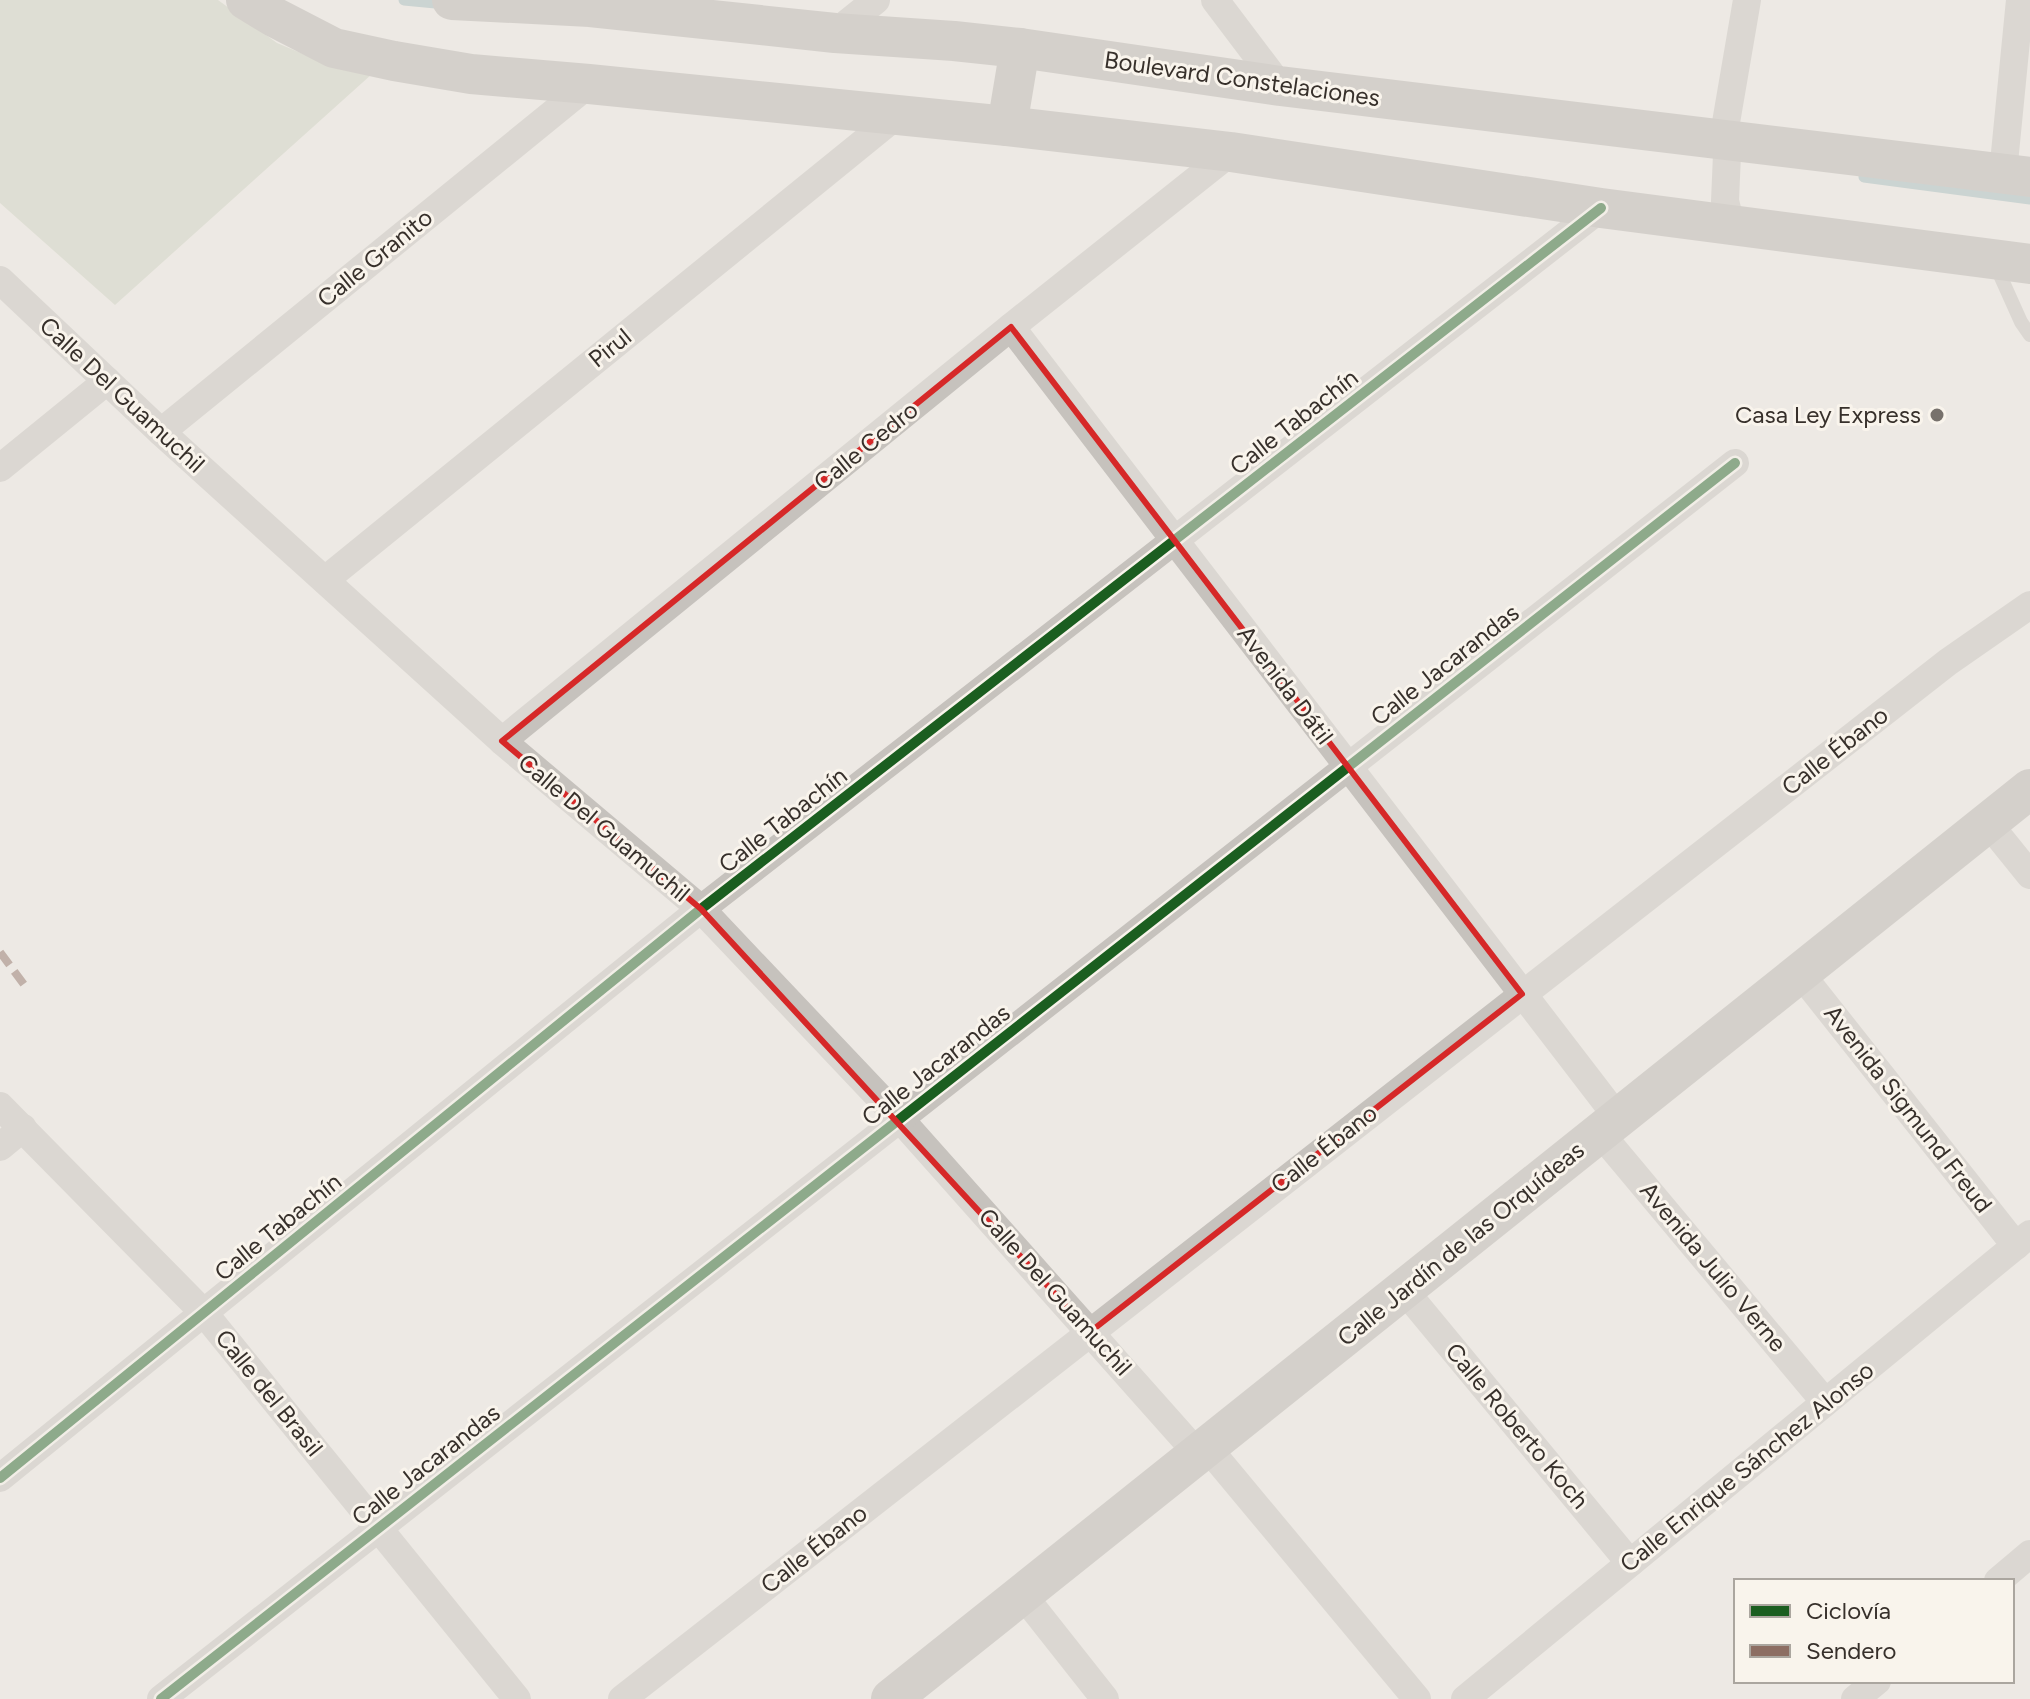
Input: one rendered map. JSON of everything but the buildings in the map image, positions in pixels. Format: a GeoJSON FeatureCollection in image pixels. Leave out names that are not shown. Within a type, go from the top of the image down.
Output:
{"type":"FeatureCollection","features":[{"type":"Feature","properties":{"kind":"street"},"geometry":{"type":"LineString","coordinates":[[246,0],[334,48],[471,74],[1007,126],[1231,152],[1601,208],[1728,213],[2012,262]]}},
{"type":"Feature","properties":{"kind":"street","name":"Boulevard Constelaciones"},"geometry":{"type":"LineString","coordinates":[[452,0],[590,7],[835,33],[1020,48],[1725,147],[2016,175]]}},
{"type":"Feature","properties":{"kind":"street"},"geometry":{"type":"LineString","coordinates":[[835,33],[876,0]]}},
{"type":"Feature","properties":{"kind":"street"},"geometry":{"type":"LineString","coordinates":[[1215,0],[1280,86]]}},
{"type":"Feature","properties":{"kind":"street"},"geometry":{"type":"LineString","coordinates":[[1728,213],[1725,147],[1747,0]]}},
{"type":"Feature","properties":{"kind":"street"},"geometry":{"type":"LineString","coordinates":[[2016,175],[2020,0]]}},
{"type":"Feature","properties":{"kind":"street"},"geometry":{"type":"LineString","coordinates":[[1007,126],[1020,48]]}},
{"type":"Feature","properties":{"kind":"street","name":"Calle Granito"},"geometry":{"type":"LineString","coordinates":[[161,432],[589,84]]}},
{"type":"Feature","properties":{"kind":"street","name":"Pirul"},"geometry":{"type":"LineString","coordinates":[[325,580],[896,116]]}},
{"type":"Feature","properties":{"kind":"street","name":"Calle Cedro"},"geometry":{"type":"LineString","coordinates":[[502,741],[1231,152]]}},
{"type":"Feature","properties":{"kind":"street","name":"Calle Tabachín"},"geometry":{"type":"LineString","coordinates":[[0,1478],[701,909],[1601,208]]}},
{"type":"Feature","properties":{"kind":"street","name":"Calle Del Guamuchil"},"geometry":{"type":"LineString","coordinates":[[0,280],[161,432],[502,741],[701,909],[900,1119],[1090,1332],[1202,1450],[1417,1699]]}},
{"type":"Feature","properties":{"kind":"street","name":"Avenida Dátil"},"geometry":{"type":"LineString","coordinates":[[1011,327],[1522,994],[1609,1126]]}},
{"type":"Feature","properties":{"kind":"street"},"geometry":{"type":"LineString","coordinates":[[0,468],[107,381]]}},
{"type":"Feature","properties":{"kind":"street","name":"Calle Jacarandas"},"geometry":{"type":"LineString","coordinates":[[161,1699],[1735,463]]}},
{"type":"Feature","properties":{"kind":"street","name":"Calle Ébano"},"geometry":{"type":"LineString","coordinates":[[622,1699],[1948,662],[2030,605]]}},
{"type":"Feature","properties":{"kind":"street","name":"Calle Jardín de las Orquídeas"},"geometry":{"type":"LineString","coordinates":[[891,1699],[2030,789]]}},
{"type":"Feature","properties":{"kind":"street"},"geometry":{"type":"LineString","coordinates":[[1988,823],[2030,875]]}},
{"type":"Feature","properties":{"kind":"street","name":"Avenida Sigmund Freud"},"geometry":{"type":"LineString","coordinates":[[1800,973],[2023,1240]]}},
{"type":"Feature","properties":{"kind":"street","name":"Calle del Brasil"},"geometry":{"type":"LineString","coordinates":[[0,1106],[204,1313],[517,1699]]}},
{"type":"Feature","properties":{"kind":"street","name":"Avenida Julio Verne"},"geometry":{"type":"LineString","coordinates":[[1609,1126],[1825,1402]]}},
{"type":"Feature","properties":{"kind":"street"},"geometry":{"type":"LineString","coordinates":[[0,1147],[23,1128]]}},
{"type":"Feature","properties":{"kind":"street","name":"Calle Enrique Sánchez Alonso"},"geometry":{"type":"LineString","coordinates":[[1465,1699],[2023,1240]]}},
{"type":"Feature","properties":{"kind":"street","name":"Calle Roberto Koch"},"geometry":{"type":"LineString","coordinates":[[1404,1290],[1630,1563]]}},
{"type":"Feature","properties":{"kind":"street"},"geometry":{"type":"LineString","coordinates":[[2000,1579],[2030,1554]]}},
{"type":"Feature","properties":{"kind":"street"},"geometry":{"type":"LineString","coordinates":[[1022,1594],[1105,1699]]}},
{"type":"Feature","properties":{"kind":"lane"},"geometry":{"type":"LineString","coordinates":[[2012,262],[2000,279],[2030,335]]}},
{"type":"Feature","properties":{"kind":"highlighted area"},"geometry":{"type":"Polygon","coordinates":[[[1011,327],[1522,994],[1090,1332],[701,909],[502,741],[1011,327]]]}},
{"type":"Feature","properties":{"kind":"green space"},"geometry":{"type":"Polygon","coordinates":[[[0,0],[218,0],[277,43],[332,66],[372,74],[115,305],[0,203],[0,0]]]}},
{"type":"Feature","properties":{"kind":"waterway"},"geometry":{"type":"LineString","coordinates":[[404,0],[446,4]]}},
{"type":"Feature","properties":{"kind":"waterway"},"geometry":{"type":"LineString","coordinates":[[1864,177],[2030,199]]}},
{"type":"Feature","properties":{"kind":"marked path"},"geometry":{"type":"LineString","coordinates":[[0,952],[28,990]]}},
{"type":"Feature","properties":{"kind":"cycle path"},"geometry":{"type":"LineString","coordinates":[[0,1478],[701,909],[1601,208]]}},
{"type":"Feature","properties":{"kind":"cycle path"},"geometry":{"type":"LineString","coordinates":[[161,1699],[1735,463]]}},
{"type":"Feature","properties":{"kind":"place","name":"Casa Ley Express"},"geometry":{"type":"Point","coordinates":[1937,415]}}]}
